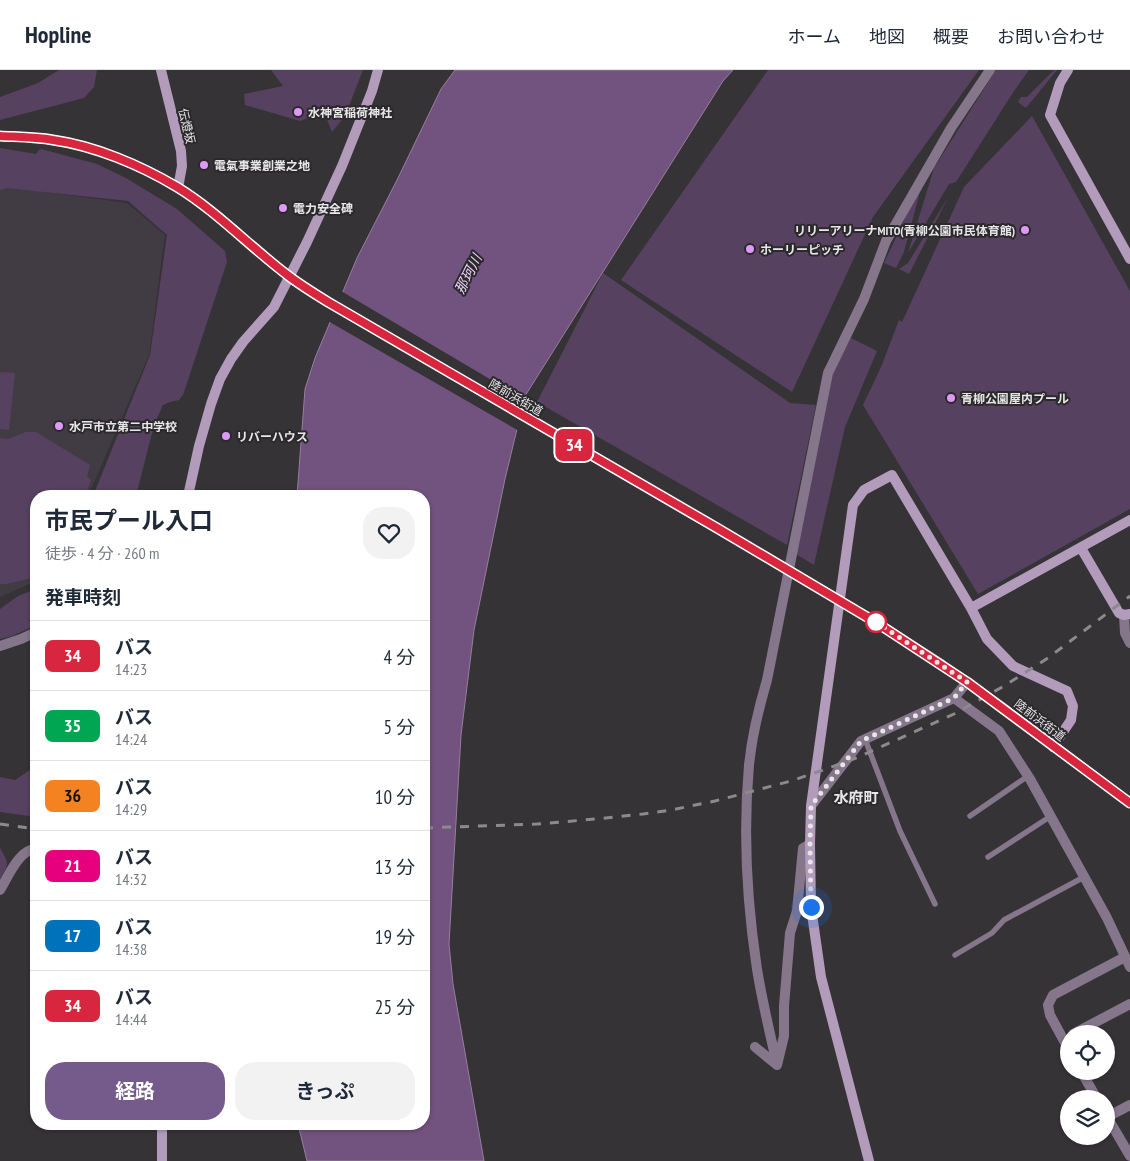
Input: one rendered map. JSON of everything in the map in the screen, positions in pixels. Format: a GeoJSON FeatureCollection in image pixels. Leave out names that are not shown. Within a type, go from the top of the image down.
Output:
{"type":"FeatureCollection","features":[{"type":"Feature","properties":{"kind":"street","name":"伝燈坂"},"geometry":{"type":"LineString","coordinates":[[161,70],[180,151],[182,166],[178,188]]}},
{"type":"Feature","properties":{"kind":"street"},"geometry":{"type":"LineString","coordinates":[[189,490],[199,446],[220,379],[243,342],[274,307],[321,214],[372,91],[378,70]]}},
{"type":"Feature","properties":{"kind":"street"},"geometry":{"type":"LineString","coordinates":[[777,1065],[757,971],[752,932],[746,807],[749,763],[828,372],[864,299],[886,241],[951,128],[990,70]]}},
{"type":"Feature","properties":{"kind":"street"},"geometry":{"type":"LineString","coordinates":[[1068,70],[1060,83],[1050,114],[1130,259]]}},
{"type":"Feature","properties":{"kind":"street","name":"陸前浜街道"},"geometry":{"type":"LineString","coordinates":[[0,136],[54,140],[93,150],[152,174],[178,188],[212,213],[289,276],[328,302],[877,623],[967,682],[1130,803]]}},
{"type":"Feature","properties":{"kind":"street"},"geometry":{"type":"LineString","coordinates":[[869,1161],[821,977],[811,907],[810,844],[811,806],[853,505],[864,490],[892,474],[971,608],[987,639],[1012,666],[1067,691],[1073,706],[1071,720],[1053,747]]}},
{"type":"Feature","properties":{"kind":"street"},"geometry":{"type":"LineString","coordinates":[[971,608],[1130,520]]}},
{"type":"Feature","properties":{"kind":"street"},"geometry":{"type":"LineString","coordinates":[[1081,548],[1119,613],[1127,615],[1125,633],[1130,643]]}},
{"type":"Feature","properties":{"kind":"street"},"geometry":{"type":"LineString","coordinates":[[0,646],[30,635]]}},
{"type":"Feature","properties":{"kind":"street"},"geometry":{"type":"LineString","coordinates":[[811,806],[861,741],[954,698],[967,682]]}},
{"type":"Feature","properties":{"kind":"street"},"geometry":{"type":"LineString","coordinates":[[954,698],[999,730],[1051,816],[1107,918],[1130,967]]}},
{"type":"Feature","properties":{"kind":"street"},"geometry":{"type":"LineString","coordinates":[[777,1065],[784,1036],[784,1006],[790,933],[797,911],[802,848],[810,844]]}},
{"type":"Feature","properties":{"kind":"street"},"geometry":{"type":"LineString","coordinates":[[0,890],[15,864],[21,856],[30,850]]}},
{"type":"Feature","properties":{"kind":"street"},"geometry":{"type":"LineString","coordinates":[[1060,1029],[1050,1015],[1048,1005],[1053,995],[1125,957]]}},
{"type":"Feature","properties":{"kind":"street"},"geometry":{"type":"LineString","coordinates":[[1090,1025],[1130,1004]]}},
{"type":"Feature","properties":{"kind":"street"},"geometry":{"type":"LineString","coordinates":[[755,1047],[777,1065]]}},
{"type":"Feature","properties":{"kind":"street"},"geometry":{"type":"LineString","coordinates":[[1115,1112],[1130,1105]]}},
{"type":"Feature","properties":{"kind":"street"},"geometry":{"type":"LineString","coordinates":[[162,1130],[162,1161]]}},
{"type":"Feature","properties":{"kind":"street"},"geometry":{"type":"LineString","coordinates":[[1115,1130],[1130,1156]]}},
{"type":"Feature","properties":{"kind":"lane"},"geometry":{"type":"LineString","coordinates":[[865,739],[900,830],[935,904]]}},
{"type":"Feature","properties":{"kind":"lane"},"geometry":{"type":"LineString","coordinates":[[970,816],[1028,776]]}},
{"type":"Feature","properties":{"kind":"lane"},"geometry":{"type":"LineString","coordinates":[[988,857],[1051,816]]}},
{"type":"Feature","properties":{"kind":"lane"},"geometry":{"type":"LineString","coordinates":[[955,954],[992,933],[1004,920],[1084,877]]}},
{"type":"Feature","properties":{"kind":"shaded area"},"geometry":{"type":"Polygon","coordinates":[[[59,70],[97,70],[94,87],[84,98],[0,120],[0,97],[38,83],[59,70]]]}},
{"type":"Feature","properties":{"kind":"shaded area"},"geometry":{"type":"Polygon","coordinates":[[[271,70],[363,70],[345,116],[332,132],[324,112],[300,121],[245,105],[244,94],[283,86],[271,70]]]}},
{"type":"Feature","properties":{"kind":"shaded area","name":"ホーリーピッチ"},"geometry":{"type":"Polygon","coordinates":[[[768,70],[979,70],[873,217],[792,392],[621,280],[768,70]]]}},
{"type":"Feature","properties":{"kind":"shaded area"},"geometry":{"type":"Polygon","coordinates":[[[996,70],[1029,70],[956,182],[949,184],[908,253],[934,168],[996,70]]]}},
{"type":"Feature","properties":{"kind":"shaded area"},"geometry":{"type":"Polygon","coordinates":[[[1054,70],[1057,70],[1026,108],[1018,102],[1021,97],[1027,97],[1054,70]]]}},
{"type":"Feature","properties":{"kind":"shaded area"},"geometry":{"type":"Polygon","coordinates":[[[1032,116],[1130,291],[1130,509],[978,594],[863,405],[881,367],[899,320],[902,322],[964,187],[1032,116]]]}},
{"type":"Feature","properties":{"kind":"shaded area"},"geometry":{"type":"Polygon","coordinates":[[[0,148],[36,154],[41,149],[97,164],[126,178],[177,209],[225,251],[227,262],[183,395],[179,400],[163,405],[154,425],[138,490],[95,490],[150,355],[167,235],[128,201],[7,188],[0,190],[0,148]]]}},
{"type":"Feature","properties":{"kind":"shaded area","name":"水戸市立第二中学校"},"geometry":{"type":"Polygon","coordinates":[[[0,183],[53,193],[127,203],[165,235],[149,355],[91,490],[30,490],[30,584],[0,597],[0,183]]]}},
{"type":"Feature","properties":{"kind":"shaded area"},"geometry":{"type":"Polygon","coordinates":[[[922,184],[904,252],[896,268],[884,263],[922,184]]]}},
{"type":"Feature","properties":{"kind":"shaded area"},"geometry":{"type":"Polygon","coordinates":[[[949,196],[909,274],[899,269],[908,263],[949,196]]]}},
{"type":"Feature","properties":{"kind":"shaded area"},"geometry":{"type":"Polygon","coordinates":[[[603,273],[790,403],[816,405],[787,545],[537,402],[603,273]]]}},
{"type":"Feature","properties":{"kind":"shaded area"},"geometry":{"type":"Polygon","coordinates":[[[851,338],[877,351],[845,427],[814,565],[794,553],[829,376],[851,338]]]}},
{"type":"Feature","properties":{"kind":"shaded area"},"geometry":{"type":"Polygon","coordinates":[[[0,372],[15,373],[9,430],[0,429],[0,372]]]}},
{"type":"Feature","properties":{"kind":"shaded area"},"geometry":{"type":"Polygon","coordinates":[[[26,432],[36,432],[90,465],[87,476],[91,480],[87,490],[30,490],[30,578],[0,584],[0,438],[8,439],[26,432]]]}},
{"type":"Feature","properties":{"kind":"shaded area"},"geometry":{"type":"Polygon","coordinates":[[[30,591],[30,628],[0,639],[0,609],[18,596],[30,591]]]}},
{"type":"Feature","properties":{"kind":"shaded area"},"geometry":{"type":"Polygon","coordinates":[[[30,770],[30,816],[0,812],[0,777],[15,780],[30,770]]]}},
{"type":"Feature","properties":{"kind":"shaded area"},"geometry":{"type":"Polygon","coordinates":[[[0,848],[7,864],[0,879],[0,848]]]}},
{"type":"Feature","properties":{"kind":"water","name":"那珂川"},"geometry":{"type":"Polygon","coordinates":[[[455,70],[733,70],[723,81],[525,396],[505,479],[474,630],[461,735],[449,944],[453,984],[484,1161],[307,1161],[299,1130],[430,1130],[430,490],[297,490],[305,389],[315,358],[357,258],[441,89],[455,70]]]}},
{"type":"Feature","properties":{"kind":"pier"},"geometry":{"type":"Polygon","coordinates":[[[341,291],[527,401],[519,431],[328,321],[341,291]]]}},
{"type":"Feature","properties":{"kind":"railway"},"geometry":{"type":"LineString","coordinates":[[430,828],[537,824],[643,814],[715,801],[791,781],[856,758],[954,714],[1004,686],[1048,658],[1130,596]]}},
{"type":"Feature","properties":{"kind":"railway"},"geometry":{"type":"LineString","coordinates":[[0,824],[30,828]]}},
{"type":"Feature","properties":{"kind":"bus line","name":"34"},"geometry":{"type":"LineString","coordinates":[[0,136],[54,140],[93,150],[152,174],[178,188],[212,213],[289,276],[328,302],[877,623],[967,682],[1130,803]]}},
{"type":"Feature","properties":{"kind":"place","name":"水神宮稲荷神社"},"geometry":{"type":"Point","coordinates":[298,112]}},
{"type":"Feature","properties":{"kind":"place","name":"電氣事業創業之地"},"geometry":{"type":"Point","coordinates":[204,165]}},
{"type":"Feature","properties":{"kind":"place","name":"電力安全碑"},"geometry":{"type":"Point","coordinates":[283,208]}},
{"type":"Feature","properties":{"kind":"place","name":"リリーアリーナMITO(青柳公園市民体育館)"},"geometry":{"type":"Point","coordinates":[1025,230]}},
{"type":"Feature","properties":{"kind":"place","name":"ホーリーピッチ"},"geometry":{"type":"Point","coordinates":[750,249]}},
{"type":"Feature","properties":{"kind":"place","name":"青柳公園屋内プール"},"geometry":{"type":"Point","coordinates":[951,398]}},
{"type":"Feature","properties":{"kind":"place","name":"水戸市立第二中学校"},"geometry":{"type":"Point","coordinates":[59,426]}},
{"type":"Feature","properties":{"kind":"place","name":"リバーハウス"},"geometry":{"type":"Point","coordinates":[226,436]}},
{"type":"Feature","properties":{"kind":"district","name":"水府町"},"geometry":{"type":"Point","coordinates":[856,797]}},
{"type":"Feature","properties":{"kind":"route"},"geometry":{"type":"LineString","coordinates":[[811,907],[811,806],[861,741],[954,698],[967,682],[876,622]]}}]}
